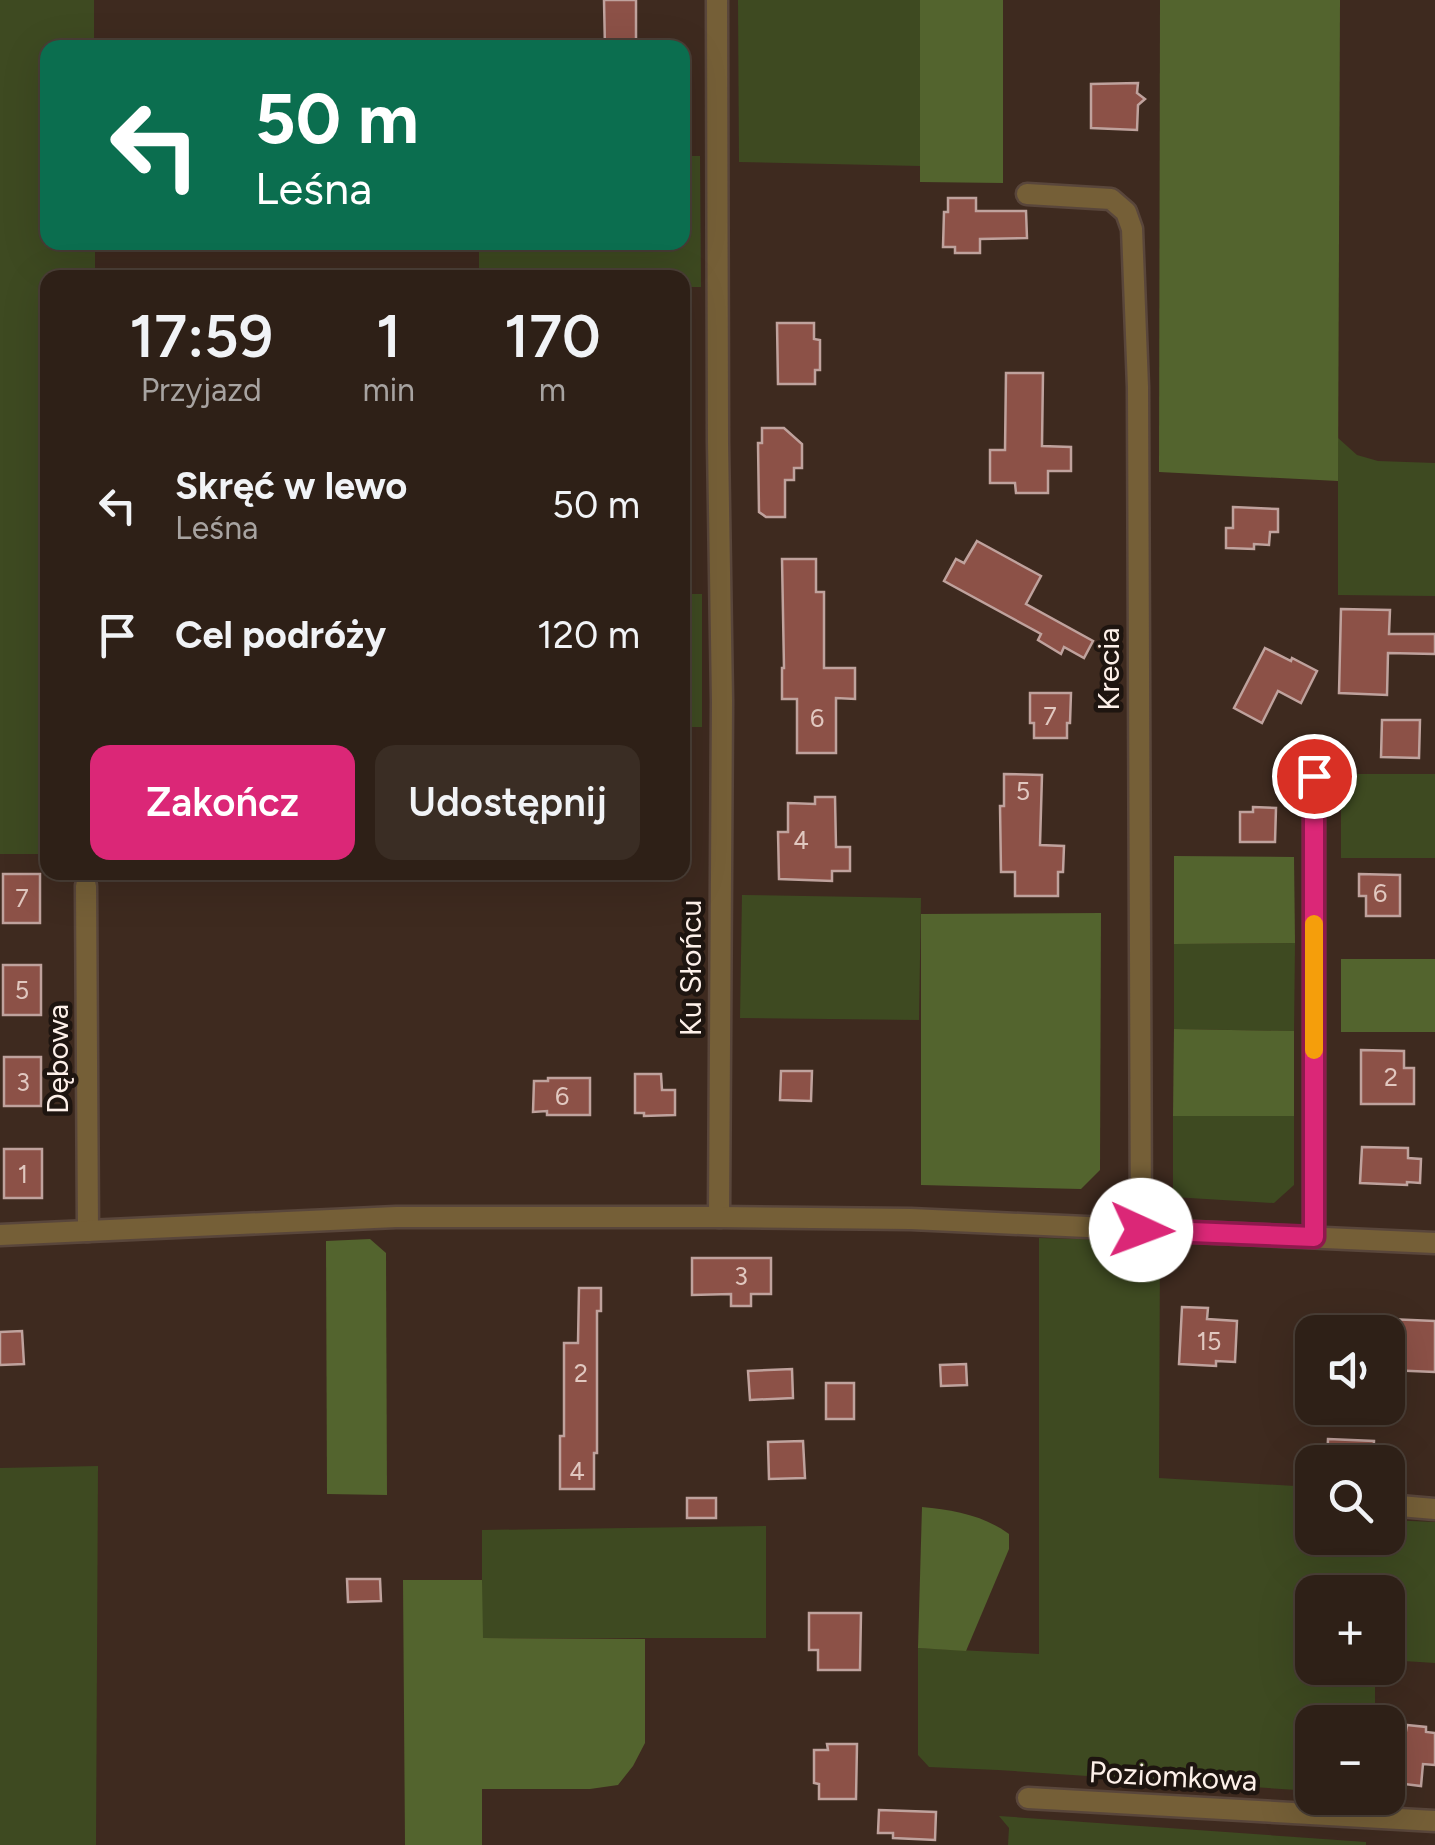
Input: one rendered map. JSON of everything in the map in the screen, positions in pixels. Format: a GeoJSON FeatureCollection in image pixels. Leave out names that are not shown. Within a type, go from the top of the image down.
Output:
{"type":"FeatureCollection","features":[{"type":"Feature","properties":{"kind":"street","name":"Ku Słońcu"},"geometry":{"type":"LineString","coordinates":[[717,0],[722,701],[719,1216]]}},
{"type":"Feature","properties":{"kind":"street","name":"Krecia"},"geometry":{"type":"LineString","coordinates":[[1026,194],[1111,199],[1126,212],[1132,229],[1138,387],[1141,1230]]}},
{"type":"Feature","properties":{"kind":"street"},"geometry":{"type":"LineString","coordinates":[[1314,776],[1314,1237]]}},
{"type":"Feature","properties":{"kind":"street","name":"Dębowa"},"geometry":{"type":"LineString","coordinates":[[86,886],[88,1231]]}},
{"type":"Feature","properties":{"kind":"street"},"geometry":{"type":"LineString","coordinates":[[0,1235],[396,1216],[719,1216],[911,1219],[1435,1243]]}},
{"type":"Feature","properties":{"kind":"street"},"geometry":{"type":"LineString","coordinates":[[1405,1506],[1435,1508]]}},
{"type":"Feature","properties":{"kind":"street","name":"Poziomkowa"},"geometry":{"type":"LineString","coordinates":[[1028,1798],[1435,1821]]}},
{"type":"Feature","properties":{"kind":"green space"},"geometry":{"type":"Polygon","coordinates":[[[0,0],[94,0],[94,40],[40,40],[40,250],[95,250],[95,270],[40,270],[40,854],[0,854],[0,0]]]}},
{"type":"Feature","properties":{"kind":"green space"},"geometry":{"type":"Polygon","coordinates":[[[738,0],[920,0],[920,166],[739,162],[738,0]]]}},
{"type":"Feature","properties":{"kind":"green space"},"geometry":{"type":"Polygon","coordinates":[[[920,0],[1003,0],[1003,183],[920,182],[920,0]]]}},
{"type":"Feature","properties":{"kind":"green space"},"geometry":{"type":"Polygon","coordinates":[[[1160,0],[1340,0],[1338,481],[1159,472],[1160,0]]]}},
{"type":"Feature","properties":{"kind":"green space"},"geometry":{"type":"Polygon","coordinates":[[[690,156],[700,156],[701,287],[690,287],[690,270],[479,270],[479,250],[690,250],[690,156]]]}},
{"type":"Feature","properties":{"kind":"green space"},"geometry":{"type":"Polygon","coordinates":[[[1338,438],[1357,455],[1378,461],[1435,463],[1435,596],[1338,595],[1338,438]]]}},
{"type":"Feature","properties":{"kind":"green space"},"geometry":{"type":"Polygon","coordinates":[[[690,594],[702,594],[702,727],[690,727],[690,594]]]}},
{"type":"Feature","properties":{"kind":"green space"},"geometry":{"type":"Polygon","coordinates":[[[1341,774],[1435,774],[1435,858],[1341,858],[1341,774]]]}},
{"type":"Feature","properties":{"kind":"green space"},"geometry":{"type":"Polygon","coordinates":[[[1174,856],[1294,857],[1295,943],[1174,944],[1174,856]]]}},
{"type":"Feature","properties":{"kind":"green space"},"geometry":{"type":"Polygon","coordinates":[[[742,895],[921,898],[919,1020],[740,1018],[742,895]]]}},
{"type":"Feature","properties":{"kind":"green space"},"geometry":{"type":"Polygon","coordinates":[[[1101,913],[1100,1170],[1081,1189],[921,1185],[921,914],[1101,913]]]}},
{"type":"Feature","properties":{"kind":"green space"},"geometry":{"type":"Polygon","coordinates":[[[1295,943],[1294,1031],[1174,1029],[1174,944],[1295,943]]]}},
{"type":"Feature","properties":{"kind":"green space"},"geometry":{"type":"Polygon","coordinates":[[[1341,959],[1435,959],[1435,1032],[1341,1032],[1341,959]]]}},
{"type":"Feature","properties":{"kind":"green space"},"geometry":{"type":"Polygon","coordinates":[[[1174,1029],[1294,1031],[1294,1116],[1173,1116],[1174,1029]]]}},
{"type":"Feature","properties":{"kind":"green space"},"geometry":{"type":"Polygon","coordinates":[[[1173,1116],[1294,1116],[1294,1185],[1274,1203],[1173,1197],[1173,1116]]]}},
{"type":"Feature","properties":{"kind":"green space"},"geometry":{"type":"Polygon","coordinates":[[[1039,1238],[1160,1241],[1159,1478],[1295,1486],[1295,1555],[1405,1555],[1405,1521],[1435,1522],[1435,1663],[1405,1661],[1405,1575],[1295,1575],[1295,1685],[1375,1685],[1375,1705],[1295,1705],[1295,1790],[929,1767],[918,1755],[918,1648],[1039,1654],[1039,1238]]]}},
{"type":"Feature","properties":{"kind":"green space"},"geometry":{"type":"Polygon","coordinates":[[[370,1239],[386,1253],[387,1495],[327,1494],[326,1241],[370,1239]]]}},
{"type":"Feature","properties":{"kind":"green space"},"geometry":{"type":"Polygon","coordinates":[[[98,1466],[96,1845],[0,1845],[0,1468],[98,1466]]]}},
{"type":"Feature","properties":{"kind":"green space"},"geometry":{"type":"Polygon","coordinates":[[[922,1507],[967,1515],[1009,1534],[1009,1549],[966,1651],[918,1648],[922,1507]]]}},
{"type":"Feature","properties":{"kind":"green space"},"geometry":{"type":"Polygon","coordinates":[[[766,1526],[766,1638],[482,1638],[482,1530],[766,1526]]]}},
{"type":"Feature","properties":{"kind":"green space"},"geometry":{"type":"Polygon","coordinates":[[[403,1580],[482,1580],[483,1638],[645,1639],[645,1743],[618,1785],[590,1789],[482,1789],[482,1845],[405,1845],[403,1580]]]}},
{"type":"Feature","properties":{"kind":"green space"},"geometry":{"type":"Polygon","coordinates":[[[999,1816],[1366,1845],[1008,1845],[1009,1828],[999,1816]]]}},
{"type":"Feature","properties":{"kind":"building"},"geometry":{"type":"Polygon","coordinates":[[[604,0],[636,0],[636,40],[605,40],[604,0]]]}},
{"type":"Feature","properties":{"kind":"building"},"geometry":{"type":"Polygon","coordinates":[[[1138,83],[1137,93],[1145,99],[1138,105],[1137,130],[1091,128],[1091,84],[1138,83]]]}},
{"type":"Feature","properties":{"kind":"building"},"geometry":{"type":"Polygon","coordinates":[[[948,198],[976,198],[976,211],[1026,211],[1027,238],[980,239],[980,253],[955,253],[955,247],[943,247],[948,198]]]}},
{"type":"Feature","properties":{"kind":"building"},"geometry":{"type":"Polygon","coordinates":[[[777,323],[814,323],[814,339],[820,340],[820,370],[815,370],[815,384],[778,384],[777,323]]]}},
{"type":"Feature","properties":{"kind":"building"},"geometry":{"type":"Polygon","coordinates":[[[1006,373],[1043,373],[1042,446],[1071,447],[1071,471],[1048,471],[1048,493],[1016,493],[1015,483],[990,483],[990,450],[1005,450],[1006,373]]]}},
{"type":"Feature","properties":{"kind":"building"},"geometry":{"type":"Polygon","coordinates":[[[762,428],[784,428],[802,444],[802,468],[794,468],[794,480],[785,480],[785,517],[766,517],[759,512],[758,443],[762,443],[762,428]]]}},
{"type":"Feature","properties":{"kind":"building"},"geometry":{"type":"Polygon","coordinates":[[[1233,507],[1278,509],[1278,532],[1270,532],[1269,545],[1226,548],[1226,528],[1233,528],[1233,507]]]}},
{"type":"Feature","properties":{"kind":"building"},"geometry":{"type":"Polygon","coordinates":[[[977,541],[1041,576],[1026,604],[1093,641],[1084,658],[1064,647],[1061,654],[1038,640],[1041,634],[944,581],[956,559],[964,563],[977,541]]]}},
{"type":"Feature","properties":{"kind":"building"},"geometry":{"type":"Polygon","coordinates":[[[782,559],[816,559],[816,592],[824,592],[824,668],[855,668],[855,699],[836,698],[836,753],[797,753],[797,699],[782,699],[782,559]]]}},
{"type":"Feature","properties":{"kind":"building"},"geometry":{"type":"Polygon","coordinates":[[[1341,609],[1390,610],[1389,634],[1435,634],[1435,654],[1388,653],[1387,695],[1339,693],[1341,609]]]}},
{"type":"Feature","properties":{"kind":"building"},"geometry":{"type":"Polygon","coordinates":[[[1265,648],[1317,671],[1301,703],[1278,691],[1262,723],[1234,708],[1265,648]]]}},
{"type":"Feature","properties":{"kind":"building"},"geometry":{"type":"Polygon","coordinates":[[[1030,693],[1071,693],[1067,738],[1034,738],[1030,693]]]}},
{"type":"Feature","properties":{"kind":"building"},"geometry":{"type":"Polygon","coordinates":[[[1382,720],[1420,720],[1419,758],[1381,757],[1382,720]]]}},
{"type":"Feature","properties":{"kind":"building"},"geometry":{"type":"Polygon","coordinates":[[[1004,774],[1042,775],[1040,845],[1064,846],[1058,896],[1015,896],[1015,872],[1001,872],[1000,806],[1004,806],[1004,774]]]}},
{"type":"Feature","properties":{"kind":"building"},"geometry":{"type":"Polygon","coordinates":[[[815,797],[835,797],[836,847],[850,847],[850,871],[832,871],[832,881],[779,879],[778,832],[788,832],[788,803],[815,804],[815,797]]]}},
{"type":"Feature","properties":{"kind":"building"},"geometry":{"type":"Polygon","coordinates":[[[1253,807],[1276,808],[1275,842],[1240,842],[1240,812],[1253,812],[1253,807]]]}},
{"type":"Feature","properties":{"kind":"building"},"geometry":{"type":"Polygon","coordinates":[[[3,874],[40,874],[40,923],[3,923],[3,874]]]}},
{"type":"Feature","properties":{"kind":"building"},"geometry":{"type":"Polygon","coordinates":[[[1359,874],[1400,875],[1400,916],[1366,916],[1366,896],[1359,896],[1359,874]]]}},
{"type":"Feature","properties":{"kind":"building"},"geometry":{"type":"Polygon","coordinates":[[[3,965],[41,965],[41,1015],[3,1015],[3,965]]]}},
{"type":"Feature","properties":{"kind":"building"},"geometry":{"type":"Polygon","coordinates":[[[1361,1050],[1404,1051],[1404,1068],[1414,1068],[1414,1104],[1361,1104],[1361,1050]]]}},
{"type":"Feature","properties":{"kind":"building"},"geometry":{"type":"Polygon","coordinates":[[[4,1057],[41,1057],[41,1106],[4,1106],[4,1057]]]}},
{"type":"Feature","properties":{"kind":"building"},"geometry":{"type":"Polygon","coordinates":[[[781,1071],[812,1071],[811,1101],[780,1100],[781,1071]]]}},
{"type":"Feature","properties":{"kind":"building"},"geometry":{"type":"Polygon","coordinates":[[[635,1074],[661,1074],[662,1090],[675,1090],[675,1115],[635,1113],[635,1074]]]}},
{"type":"Feature","properties":{"kind":"building"},"geometry":{"type":"Polygon","coordinates":[[[590,1078],[590,1115],[533,1112],[534,1081],[590,1078]]]}},
{"type":"Feature","properties":{"kind":"building"},"geometry":{"type":"Polygon","coordinates":[[[1362,1147],[1408,1148],[1408,1158],[1421,1159],[1420,1183],[1360,1183],[1362,1147]]]}},
{"type":"Feature","properties":{"kind":"building"},"geometry":{"type":"Polygon","coordinates":[[[4,1149],[42,1149],[42,1198],[4,1198],[4,1149]]]}},
{"type":"Feature","properties":{"kind":"building"},"geometry":{"type":"Polygon","coordinates":[[[692,1258],[771,1258],[771,1294],[751,1294],[751,1306],[731,1306],[731,1294],[692,1295],[692,1258]]]}},
{"type":"Feature","properties":{"kind":"building"},"geometry":{"type":"Polygon","coordinates":[[[579,1288],[601,1288],[601,1311],[597,1311],[594,1489],[560,1489],[564,1343],[578,1343],[579,1288]]]}},
{"type":"Feature","properties":{"kind":"building"},"geometry":{"type":"Polygon","coordinates":[[[1182,1307],[1208,1308],[1207,1319],[1237,1321],[1235,1362],[1216,1361],[1216,1366],[1179,1364],[1182,1307]]]}},
{"type":"Feature","properties":{"kind":"building"},"geometry":{"type":"Polygon","coordinates":[[[1405,1320],[1435,1321],[1435,1372],[1405,1371],[1405,1320]]]}},
{"type":"Feature","properties":{"kind":"building"},"geometry":{"type":"Polygon","coordinates":[[[22,1331],[24,1364],[0,1365],[0,1332],[22,1331]]]}},
{"type":"Feature","properties":{"kind":"building"},"geometry":{"type":"Polygon","coordinates":[[[966,1364],[967,1385],[941,1386],[940,1365],[966,1364]]]}},
{"type":"Feature","properties":{"kind":"building"},"geometry":{"type":"Polygon","coordinates":[[[792,1369],[793,1398],[750,1400],[748,1371],[792,1369]]]}},
{"type":"Feature","properties":{"kind":"building"},"geometry":{"type":"Polygon","coordinates":[[[826,1383],[854,1383],[854,1419],[826,1419],[826,1383]]]}},
{"type":"Feature","properties":{"kind":"building"},"geometry":{"type":"Polygon","coordinates":[[[1328,1439],[1374,1441],[1374,1445],[1328,1445],[1328,1439]]]}},
{"type":"Feature","properties":{"kind":"building"},"geometry":{"type":"Polygon","coordinates":[[[803,1441],[805,1478],[769,1479],[768,1442],[803,1441]]]}},
{"type":"Feature","properties":{"kind":"building"},"geometry":{"type":"Polygon","coordinates":[[[687,1498],[716,1498],[716,1518],[687,1518],[687,1498]]]}},
{"type":"Feature","properties":{"kind":"building"},"geometry":{"type":"Polygon","coordinates":[[[347,1579],[380,1579],[381,1601],[348,1602],[347,1579]]]}},
{"type":"Feature","properties":{"kind":"building"},"geometry":{"type":"Polygon","coordinates":[[[809,1613],[861,1613],[860,1670],[818,1670],[818,1650],[809,1650],[809,1613]]]}},
{"type":"Feature","properties":{"kind":"building"},"geometry":{"type":"Polygon","coordinates":[[[1407,1725],[1426,1727],[1426,1732],[1435,1733],[1435,1765],[1423,1764],[1421,1786],[1405,1784],[1407,1725]]]}},
{"type":"Feature","properties":{"kind":"building"},"geometry":{"type":"Polygon","coordinates":[[[827,1744],[857,1744],[856,1799],[819,1799],[819,1784],[814,1783],[814,1750],[828,1750],[827,1744]]]}},
{"type":"Feature","properties":{"kind":"building"},"geometry":{"type":"Polygon","coordinates":[[[879,1810],[936,1812],[935,1840],[893,1838],[893,1833],[878,1833],[879,1810]]]}},
{"type":"Feature","properties":{"kind":"slow traffic"},"geometry":{"type":"LineString","coordinates":[[1314,924],[1314,1050]]}},
{"type":"Feature","properties":{"kind":"route"},"geometry":{"type":"LineString","coordinates":[[1141,1230],[1314,1237],[1314,776]]}}]}
